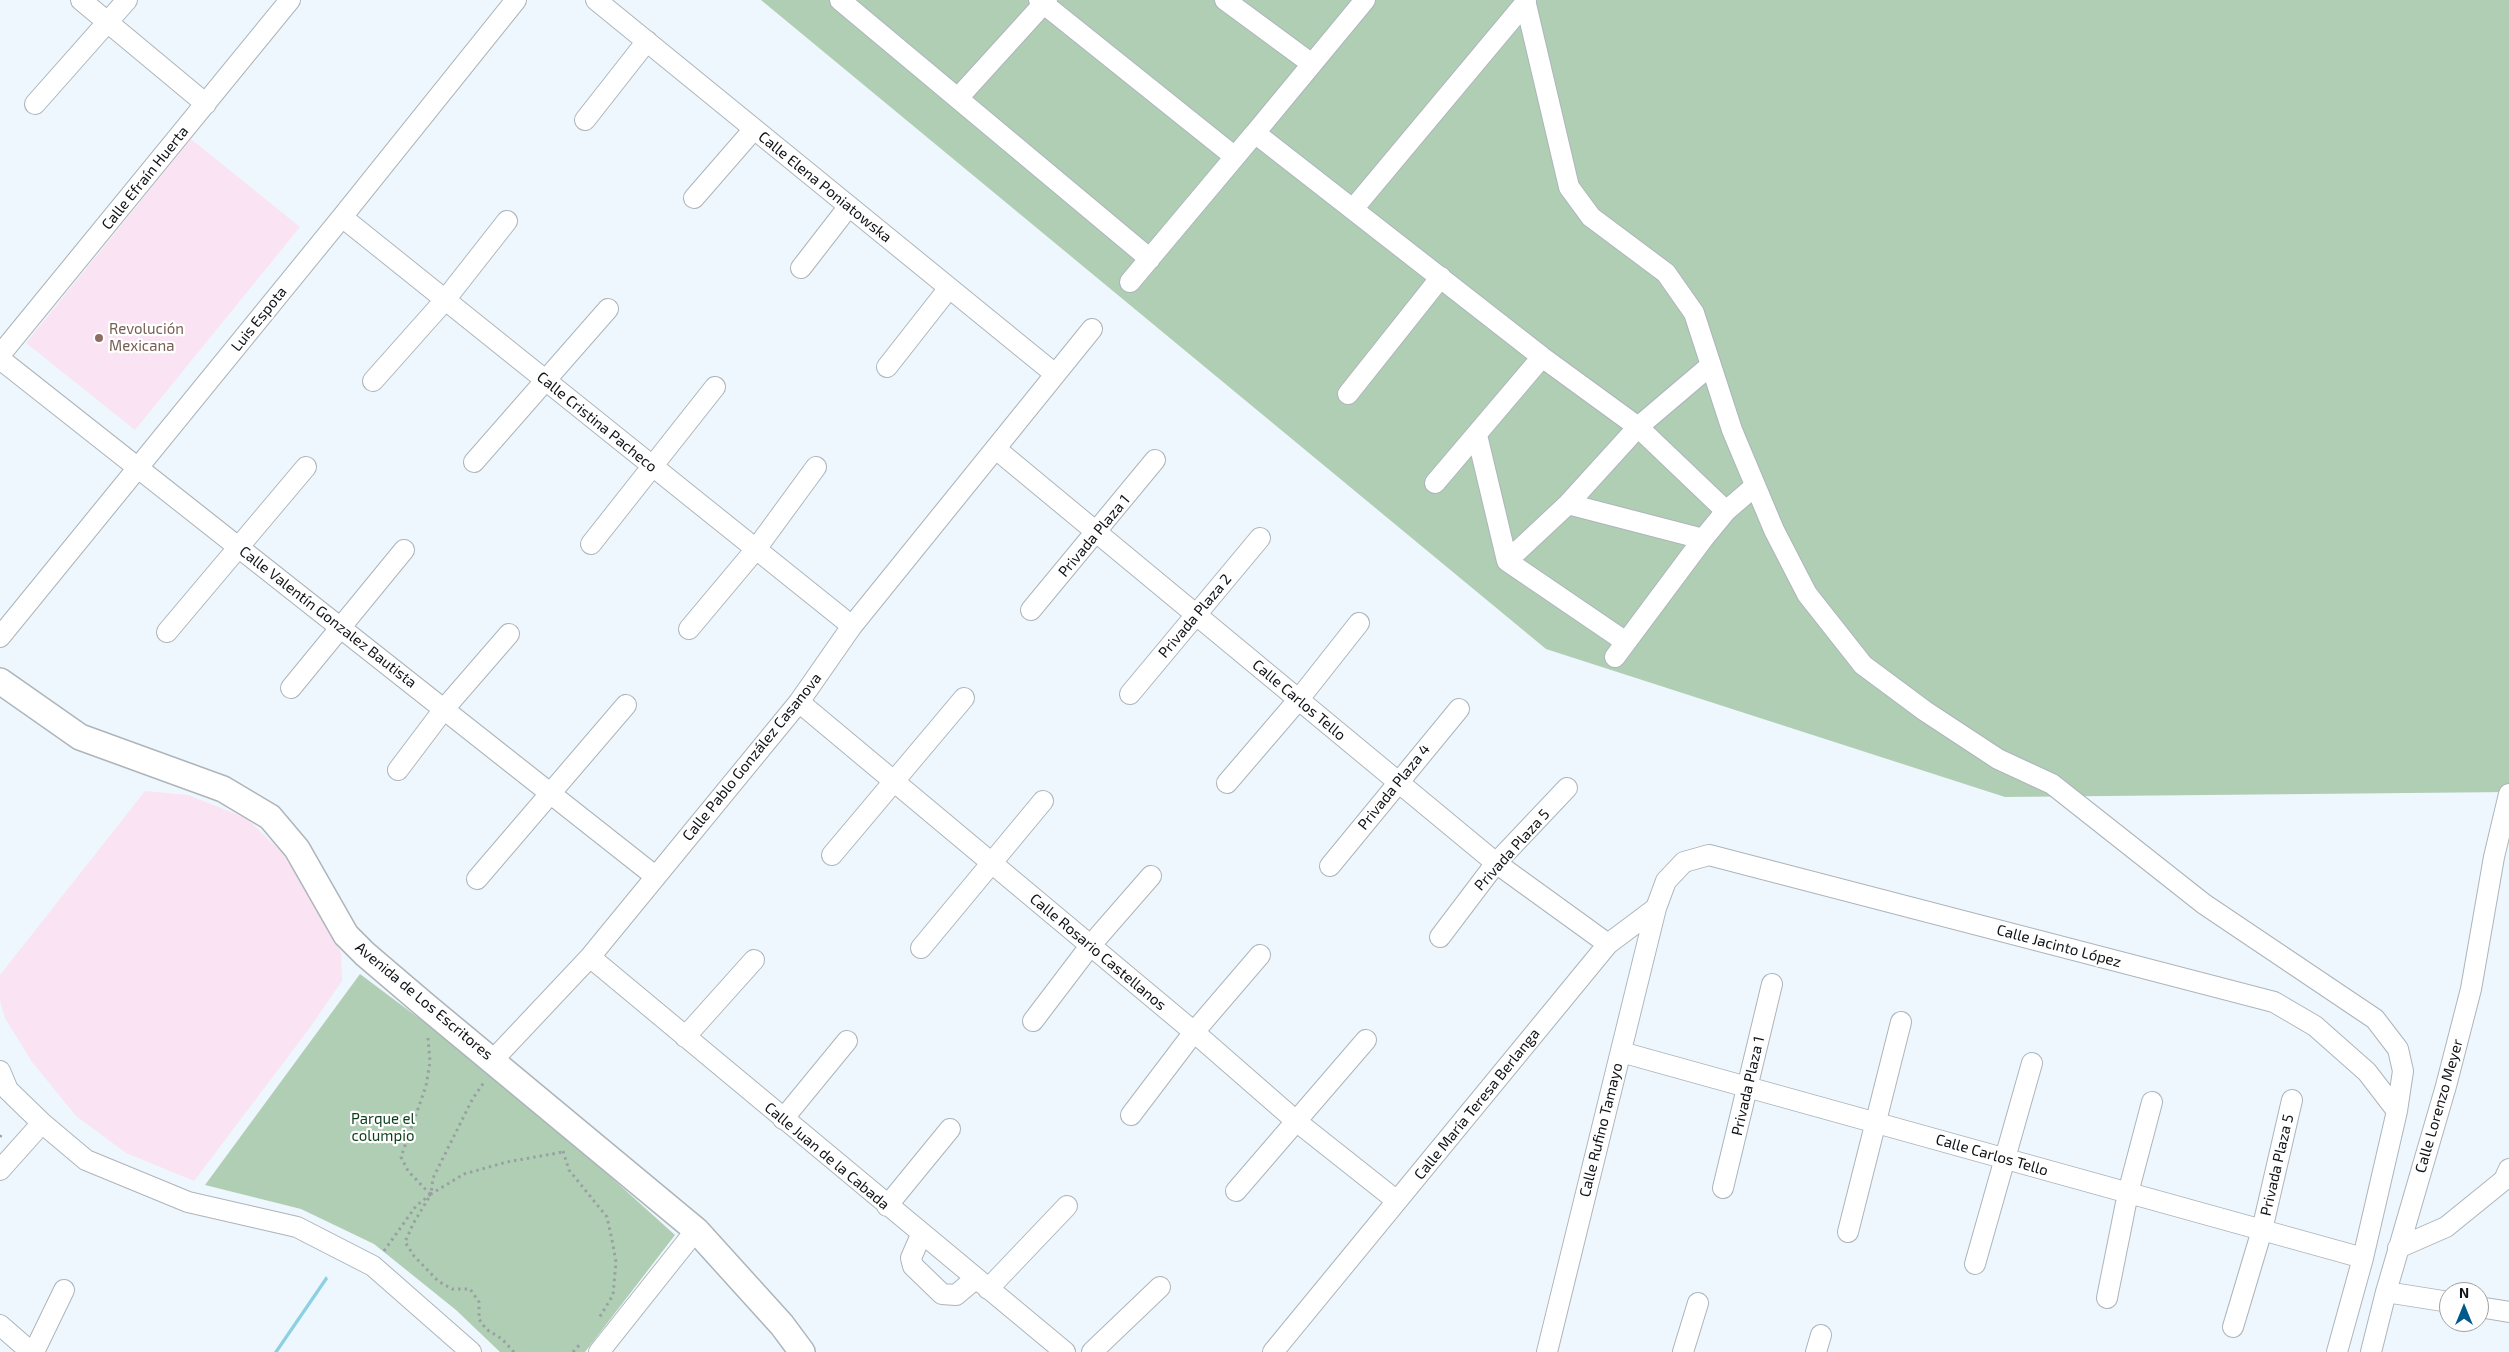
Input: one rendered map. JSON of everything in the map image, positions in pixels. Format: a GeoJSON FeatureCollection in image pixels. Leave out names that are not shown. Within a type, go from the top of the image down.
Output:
{"type":"FeatureCollection","features":[{"type":"Feature","properties":{"kind":"main road","name":"Avenida de Los Escritores"},"geometry":{"type":"LineString","coordinates":[[0,681],[80,737],[222,789],[270,817],[297,849],[346,934],[426,1006],[696,1230],[782,1325],[802,1352]]}},
{"type":"Feature","properties":{"kind":"street"},"geometry":{"type":"LineString","coordinates":[[80,0],[206,104]]}},
{"type":"Feature","properties":{"kind":"street"},"geometry":{"type":"LineString","coordinates":[[35,104],[127,0]]}},
{"type":"Feature","properties":{"kind":"street","name":"Calle Efraín Huerta"},"geometry":{"type":"LineString","coordinates":[[0,357],[290,0]]}},
{"type":"Feature","properties":{"kind":"street","name":"Luis Espota"},"geometry":{"type":"LineString","coordinates":[[0,637],[516,0]]}},
{"type":"Feature","properties":{"kind":"street","name":"Calle Elena Poniatowska"},"geometry":{"type":"LineString","coordinates":[[596,0],[1055,374]]}},
{"type":"Feature","properties":{"kind":"street"},"geometry":{"type":"LineString","coordinates":[[840,0],[1150,258]]}},
{"type":"Feature","properties":{"kind":"street"},"geometry":{"type":"LineString","coordinates":[[1225,0],[1312,64]]}},
{"type":"Feature","properties":{"kind":"street"},"geometry":{"type":"LineString","coordinates":[[1130,282],[1235,158],[1364,0]]}},
{"type":"Feature","properties":{"kind":"street"},"geometry":{"type":"LineString","coordinates":[[958,98],[1043,1],[1235,158]]}},
{"type":"Feature","properties":{"kind":"street"},"geometry":{"type":"LineString","coordinates":[[1353,209],[1526,1]]}},
{"type":"Feature","properties":{"kind":"street"},"geometry":{"type":"LineString","coordinates":[[1526,1],[1569,187],[1591,217],[1666,274],[1694,313],[1732,430],[1774,530],[1807,594],[1863,665],[1925,711],[1998,759],[2052,784],[2204,904],[2375,1019],[2398,1049],[2403,1072],[2397,1111],[2363,1258],[2337,1352]]}},
{"type":"Feature","properties":{"kind":"street"},"geometry":{"type":"LineString","coordinates":[[585,120],[647,42]]}},
{"type":"Feature","properties":{"kind":"street"},"geometry":{"type":"LineString","coordinates":[[694,198],[754,129]]}},
{"type":"Feature","properties":{"kind":"street"},"geometry":{"type":"LineString","coordinates":[[1255,133],[1542,357],[1638,427],[1726,511]]}},
{"type":"Feature","properties":{"kind":"street"},"geometry":{"type":"LineString","coordinates":[[801,268],[850,206]]}},
{"type":"Feature","properties":{"kind":"street","name":"Calle Cristina Pacheco"},"geometry":{"type":"LineString","coordinates":[[342,217],[852,626]]}},
{"type":"Feature","properties":{"kind":"street"},"geometry":{"type":"LineString","coordinates":[[373,382],[445,300],[508,221]]}},
{"type":"Feature","properties":{"kind":"street"},"geometry":{"type":"LineString","coordinates":[[1348,394],[1441,278]]}},
{"type":"Feature","properties":{"kind":"street"},"geometry":{"type":"LineString","coordinates":[[887,367],[949,288]]}},
{"type":"Feature","properties":{"kind":"street"},"geometry":{"type":"LineString","coordinates":[[474,462],[608,309]]}},
{"type":"Feature","properties":{"kind":"street","name":"Calle Pablo González Casanova"},"geometry":{"type":"LineString","coordinates":[[495,1062],[590,958],[654,876],[799,702],[852,626],[1092,329]]}},
{"type":"Feature","properties":{"kind":"street","name":"Calle Valentín Gonzalez Bautista"},"geometry":{"type":"LineString","coordinates":[[0,357],[654,876]]}},
{"type":"Feature","properties":{"kind":"street"},"geometry":{"type":"LineString","coordinates":[[1436,483],[1542,357]]}},
{"type":"Feature","properties":{"kind":"street"},"geometry":{"type":"LineString","coordinates":[[1507,561],[1568,504],[1638,427],[1711,364]]}},
{"type":"Feature","properties":{"kind":"street"},"geometry":{"type":"LineString","coordinates":[[591,544],[651,465],[715,387]]}},
{"type":"Feature","properties":{"kind":"street"},"geometry":{"type":"LineString","coordinates":[[1477,435],[1507,561],[1620,649],[1726,511],[1755,486]]}},
{"type":"Feature","properties":{"kind":"street","name":"Calle Carlos Tello"},"geometry":{"type":"LineString","coordinates":[[996,449],[1496,863],[1608,944]]}},
{"type":"Feature","properties":{"kind":"street","name":"Privada Plaza 1"},"geometry":{"type":"LineString","coordinates":[[1031,610],[1098,532],[1155,460]]}},
{"type":"Feature","properties":{"kind":"street"},"geometry":{"type":"LineString","coordinates":[[167,632],[306,467]]}},
{"type":"Feature","properties":{"kind":"street"},"geometry":{"type":"LineString","coordinates":[[689,629],[756,549],[816,467]]}},
{"type":"Feature","properties":{"kind":"street"},"geometry":{"type":"LineString","coordinates":[[1568,504],[1704,539]]}},
{"type":"Feature","properties":{"kind":"street","name":"Privada Plaza 2"},"geometry":{"type":"LineString","coordinates":[[1130,694],[1260,538]]}},
{"type":"Feature","properties":{"kind":"street"},"geometry":{"type":"LineString","coordinates":[[292,688],[340,626],[404,550]]}},
{"type":"Feature","properties":{"kind":"street"},"geometry":{"type":"LineString","coordinates":[[1227,783],[1299,699],[1359,623]]}},
{"type":"Feature","properties":{"kind":"street"},"geometry":{"type":"LineString","coordinates":[[398,770],[444,709],[509,634]]}},
{"type":"Feature","properties":{"kind":"street"},"geometry":{"type":"LineString","coordinates":[[832,855],[964,698]]}},
{"type":"Feature","properties":{"kind":"street","name":"Calle Rosario Castellanos"},"geometry":{"type":"LineString","coordinates":[[799,702],[1194,1032],[1296,1121],[1397,1201]]}},
{"type":"Feature","properties":{"kind":"street"},"geometry":{"type":"LineString","coordinates":[[477,879],[626,705]]}},
{"type":"Feature","properties":{"kind":"street","name":"Privada Plaza 4"},"geometry":{"type":"LineString","coordinates":[[1330,866],[1397,782],[1459,709]]}},
{"type":"Feature","properties":{"kind":"street","name":"Privada Plaza 5"},"geometry":{"type":"LineString","coordinates":[[1440,936],[1496,863],[1567,788]]}},
{"type":"Feature","properties":{"kind":"street","name":"Calle Lorenzo Meyer"},"geometry":{"type":"LineString","coordinates":[[2370,1352],[2398,1248],[2446,1086],[2502,858],[2509,797]]}},
{"type":"Feature","properties":{"kind":"street"},"geometry":{"type":"LineString","coordinates":[[921,948],[1043,801]]}},
{"type":"Feature","properties":{"kind":"street","name":"Calle Jacinto López"},"geometry":{"type":"LineString","coordinates":[[1656,908],[1666,881],[1684,862],[1709,855],[2274,1002],[2315,1026],[2367,1072],[2397,1111]]}},
{"type":"Feature","properties":{"kind":"street"},"geometry":{"type":"LineString","coordinates":[[1033,1021],[1090,946],[1152,876]]}},
{"type":"Feature","properties":{"kind":"street","name":"Calle María Teresa Berlanga"},"geometry":{"type":"LineString","coordinates":[[1272,1352],[1608,944],[1656,908]]}},
{"type":"Feature","properties":{"kind":"street","name":"Calle Rufino Tamayo"},"geometry":{"type":"LineString","coordinates":[[1547,1352],[1656,908]]}},
{"type":"Feature","properties":{"kind":"street"},"geometry":{"type":"LineString","coordinates":[[1131,1115],[1194,1032],[1260,955]]}},
{"type":"Feature","properties":{"kind":"street","name":"Calle Juan de la Cabada"},"geometry":{"type":"LineString","coordinates":[[590,958],[921,1235],[1065,1352]]}},
{"type":"Feature","properties":{"kind":"street"},"geometry":{"type":"LineString","coordinates":[[685,1037],[754,960]]}},
{"type":"Feature","properties":{"kind":"street","name":"Privada Plaza 1"},"geometry":{"type":"LineString","coordinates":[[1723,1188],[1772,984]]}},
{"type":"Feature","properties":{"kind":"street"},"geometry":{"type":"LineString","coordinates":[[1848,1232],[1901,1022]]}},
{"type":"Feature","properties":{"kind":"street"},"geometry":{"type":"LineString","coordinates":[[1236,1191],[1366,1040]]}},
{"type":"Feature","properties":{"kind":"street"},"geometry":{"type":"LineString","coordinates":[[783,1119],[847,1041]]}},
{"type":"Feature","properties":{"kind":"street","name":"Calle Carlos Tello"},"geometry":{"type":"LineString","coordinates":[[1621,1052],[2363,1258]]}},
{"type":"Feature","properties":{"kind":"street"},"geometry":{"type":"LineString","coordinates":[[1975,1264],[2032,1063]]}},
{"type":"Feature","properties":{"kind":"street"},"geometry":{"type":"LineString","coordinates":[[0,1071],[4,1095],[42,1123],[86,1160],[188,1202],[297,1227],[373,1266],[471,1352]]}},
{"type":"Feature","properties":{"kind":"street","name":"Privada Plaza 5"},"geometry":{"type":"LineString","coordinates":[[2233,1327],[2262,1230],[2292,1100]]}},
{"type":"Feature","properties":{"kind":"street"},"geometry":{"type":"LineString","coordinates":[[2106,1298],[2128,1193],[2152,1102]]}},
{"type":"Feature","properties":{"kind":"street"},"geometry":{"type":"LineString","coordinates":[[0,1170],[42,1123]]}},
{"type":"Feature","properties":{"kind":"street"},"geometry":{"type":"LineString","coordinates":[[887,1206],[950,1129]]}},
{"type":"Feature","properties":{"kind":"street"},"geometry":{"type":"LineString","coordinates":[[2398,1248],[2446,1227],[2504,1180],[2509,1169]]}},
{"type":"Feature","properties":{"kind":"street"},"geometry":{"type":"LineString","coordinates":[[921,1235],[912,1258],[913,1266],[942,1294],[956,1295],[982,1284],[1067,1206]]}},
{"type":"Feature","properties":{"kind":"street"},"geometry":{"type":"LineString","coordinates":[[600,1352],[696,1230]]}},
{"type":"Feature","properties":{"kind":"street"},"geometry":{"type":"LineString","coordinates":[[1092,1352],[1160,1287]]}},
{"type":"Feature","properties":{"kind":"street"},"geometry":{"type":"LineString","coordinates":[[0,1325],[32,1352],[64,1290]]}},
{"type":"Feature","properties":{"kind":"street"},"geometry":{"type":"LineString","coordinates":[[2386,1292],[2439,1300]]}},
{"type":"Feature","properties":{"kind":"street"},"geometry":{"type":"LineString","coordinates":[[1683,1352],[1698,1304]]}},
{"type":"Feature","properties":{"kind":"street"},"geometry":{"type":"LineString","coordinates":[[2489,1309],[2509,1312]]}},
{"type":"Feature","properties":{"kind":"path"},"geometry":{"type":"LineString","coordinates":[[426,1006],[430,1062],[426,1086],[401,1157],[408,1171],[431,1194]]}},
{"type":"Feature","properties":{"kind":"path"},"geometry":{"type":"LineString","coordinates":[[495,1062],[473,1098],[433,1178],[431,1194],[405,1242],[414,1256],[438,1281],[452,1290],[470,1290],[479,1302],[480,1319],[483,1324],[512,1348],[514,1352]]}},
{"type":"Feature","properties":{"kind":"path"},"geometry":{"type":"LineString","coordinates":[[574,1129],[563,1152],[569,1170],[607,1217],[616,1262],[613,1295],[594,1324]]}},
{"type":"Feature","properties":{"kind":"path"},"geometry":{"type":"LineString","coordinates":[[373,1266],[416,1206],[431,1194],[464,1174],[508,1162],[563,1152]]}},
{"type":"Feature","properties":{"kind":"path"},"geometry":{"type":"LineString","coordinates":[[573,1352],[584,1338]]}},
{"type":"Feature","properties":{"kind":"shaded area"},"geometry":{"type":"Polygon","coordinates":[[[191,139],[300,227],[135,430],[26,343],[191,139]]]}},
{"type":"Feature","properties":{"kind":"shaded area"},"geometry":{"type":"Polygon","coordinates":[[[145,791],[188,795],[246,818],[281,851],[307,891],[341,953],[342,981],[309,1029],[194,1181],[126,1153],[76,1116],[32,1062],[5,1018],[0,1001],[0,975],[145,791]]]}},
{"type":"Feature","properties":{"kind":"green space"},"geometry":{"type":"Polygon","coordinates":[[[761,0],[2509,0],[2509,792],[2005,797],[1546,649],[761,0]]]}},
{"type":"Feature","properties":{"kind":"green space","name":"Parque el columpio"},"geometry":{"type":"Polygon","coordinates":[[[360,974],[512,1088],[675,1235],[585,1352],[500,1352],[456,1310],[374,1244],[301,1209],[205,1185],[360,974]]]}},
{"type":"Feature","properties":{"kind":"water"},"geometry":{"type":"Polygon","coordinates":[[[326,1276],[328,1279],[278,1352],[274,1352],[326,1276]]]}},
{"type":"Feature","properties":{"kind":"place","name":"Revolución Mexicana"},"geometry":{"type":"Point","coordinates":[99,338]}}]}
